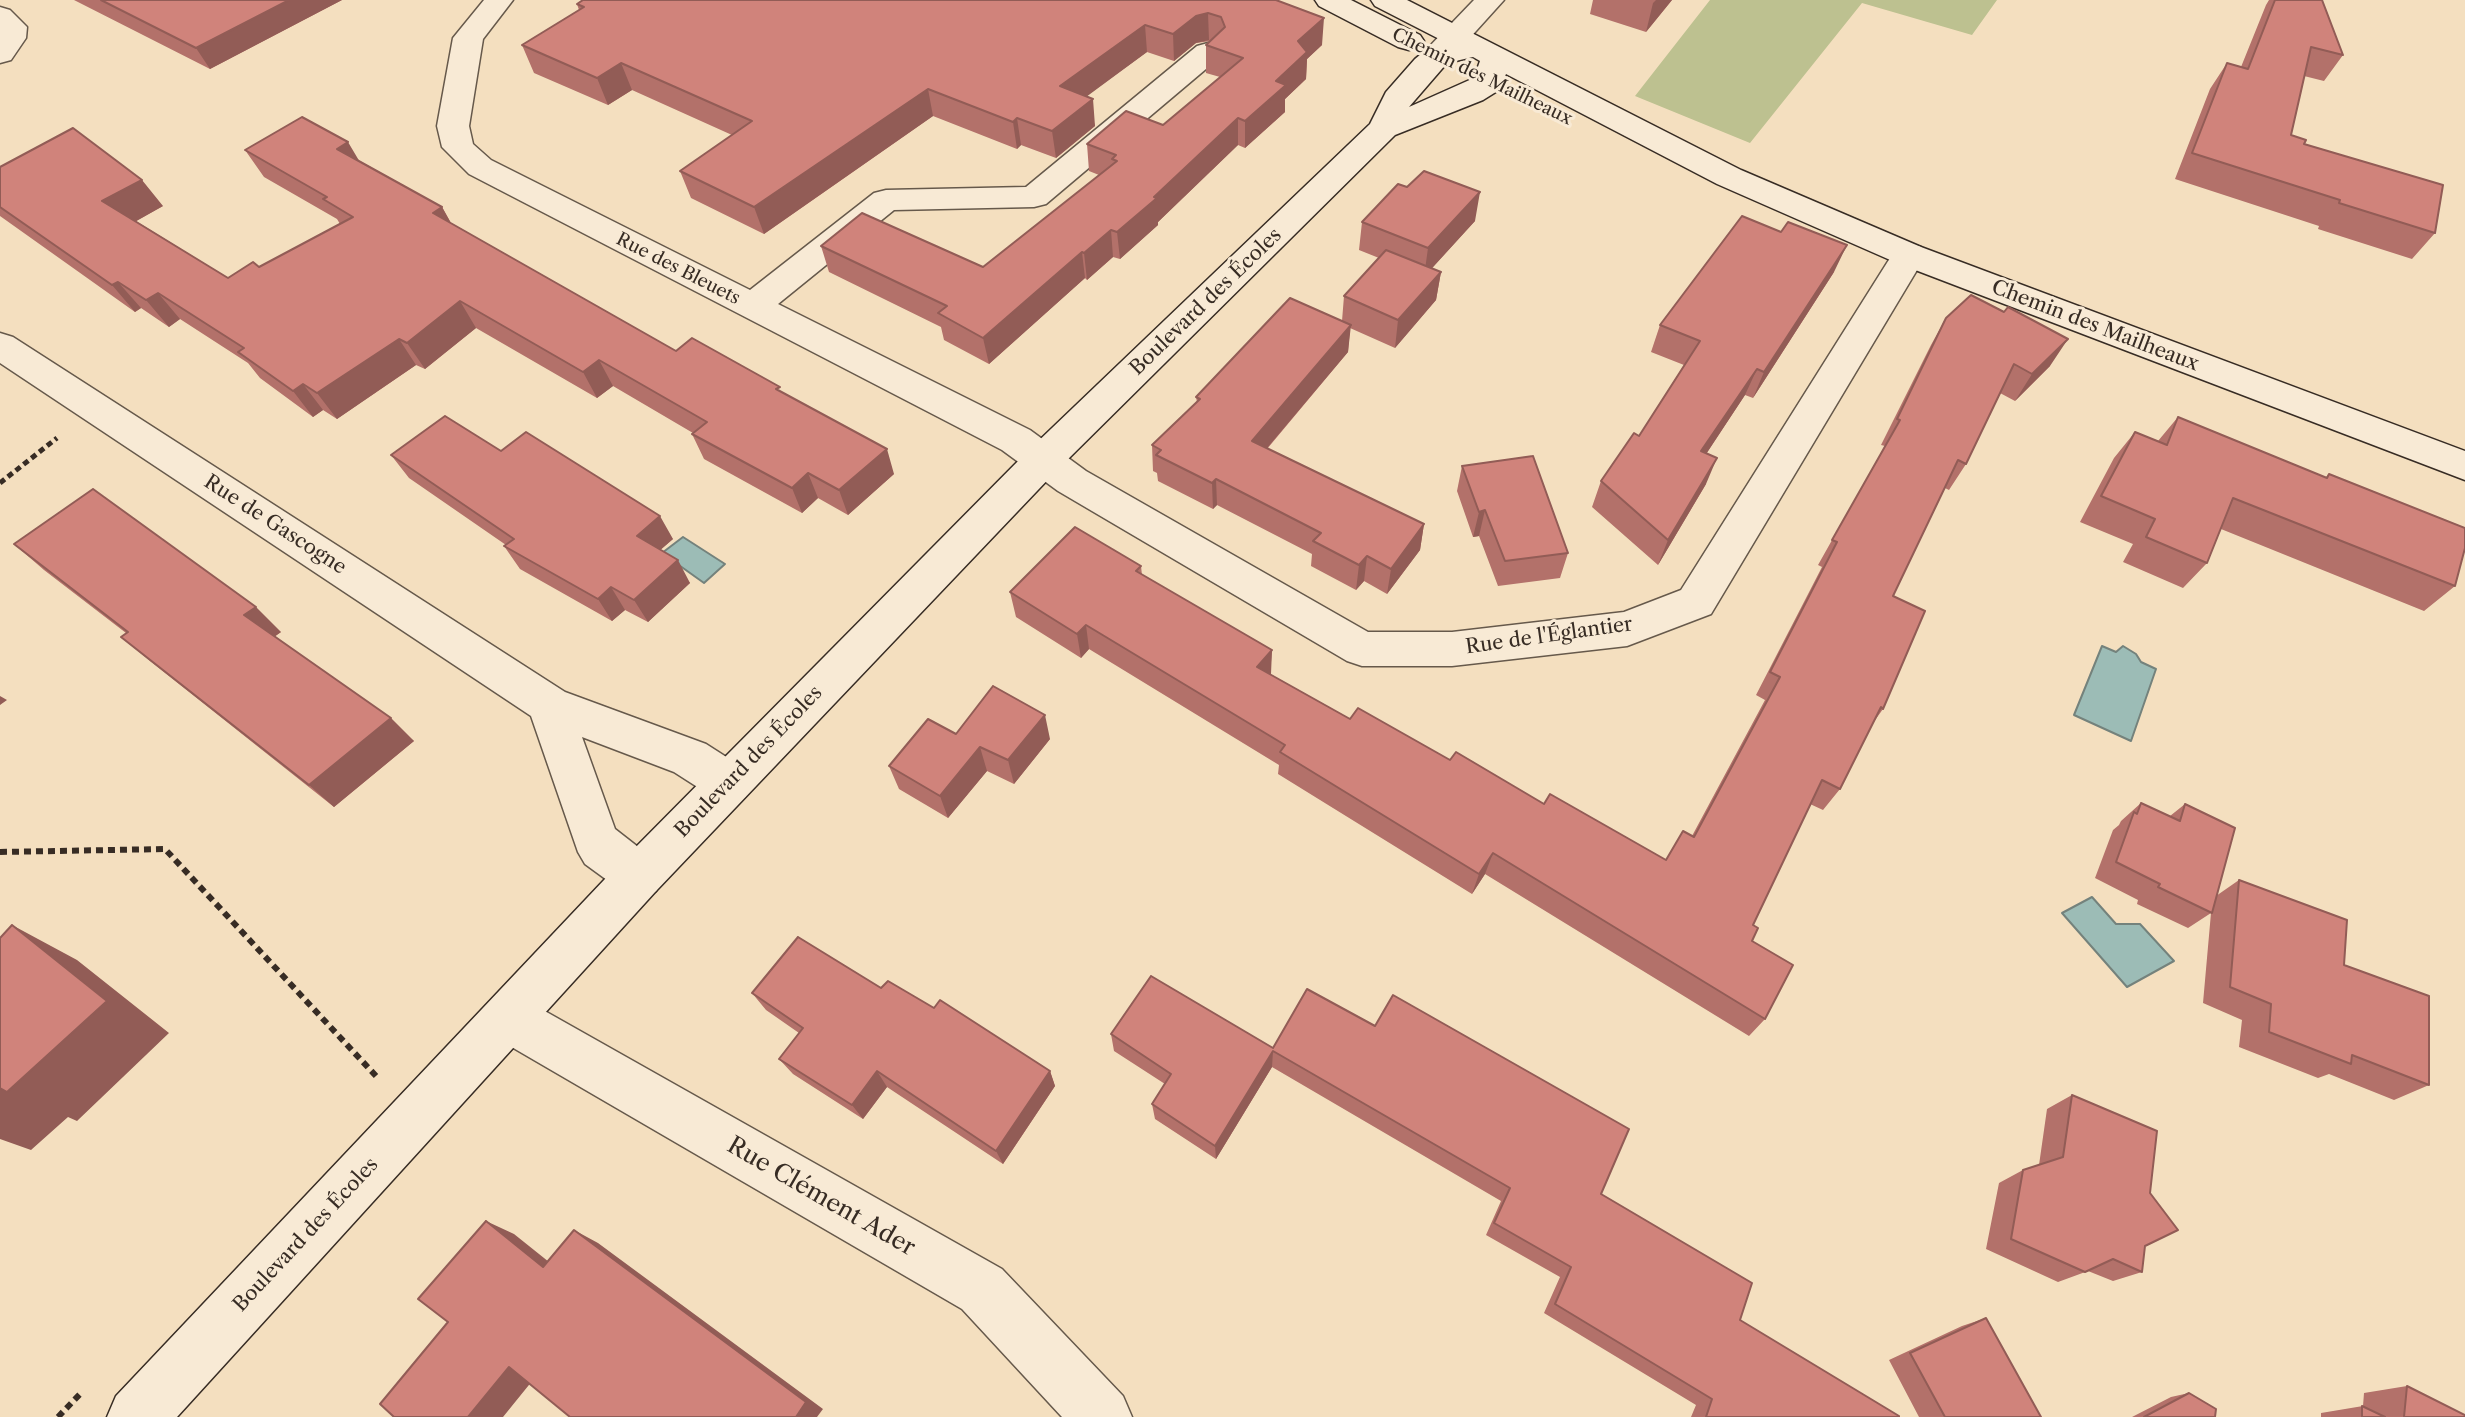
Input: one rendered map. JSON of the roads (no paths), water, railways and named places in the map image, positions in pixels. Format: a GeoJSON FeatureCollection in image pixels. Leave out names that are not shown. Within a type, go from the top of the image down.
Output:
{"type":"FeatureCollection","features":[{"type":"Feature","properties":{"kind":"street","name":"Rue des Bleuets"},"geometry":{"type":"LineString","coordinates":[[499,0],[468,38],[453,126],[458,147],[480,167],[1016,440],[1043,460]]}},
{"type":"Feature","properties":{"kind":"street","name":"Chemin des Mailheaux"},"geometry":{"type":"LineString","coordinates":[[1329,0],[1471,56]]}},
{"type":"Feature","properties":{"kind":"street","name":"Chemin des Mailheaux"},"geometry":{"type":"LineString","coordinates":[[1385,0],[1471,56],[1653,156],[1729,177],[1909,255],[2465,466]]}},
{"type":"Feature","properties":{"kind":"street"},"geometry":{"type":"LineString","coordinates":[[1471,56],[1490,0]]}},
{"type":"Feature","properties":{"kind":"street"},"geometry":{"type":"LineString","coordinates":[[0,16],[12,27],[11,38],[0,54]]}},
{"type":"Feature","properties":{"kind":"street"},"geometry":{"type":"LineString","coordinates":[[751,307],[886,200],[1034,197],[1208,52]]}},
{"type":"Feature","properties":{"kind":"street","name":"Boulevard des Écoles"},"geometry":{"type":"LineString","coordinates":[[137,1417],[639,876],[1043,460],[1384,128],[1397,99],[1471,56],[1472,93],[1384,128]]}},
{"type":"Feature","properties":{"kind":"street","name":"Rue de l'Églantier"},"geometry":{"type":"LineString","coordinates":[[1043,460],[1072,481],[1362,649],[1452,649],[1627,629],[1696,602],[1909,255]]}},
{"type":"Feature","properties":{"kind":"street","name":"Rue de Gascogne"},"geometry":{"type":"LineString","coordinates":[[0,346],[549,705],[690,758],[729,783]]}},
{"type":"Feature","properties":{"kind":"street"},"geometry":{"type":"LineString","coordinates":[[549,705],[595,837],[602,849],[639,876]]}},
{"type":"Feature","properties":{"kind":"street","name":"Rue Clément Ader"},"geometry":{"type":"LineString","coordinates":[[509,1018],[982,1289],[1102,1417]]}},
{"type":"Feature","properties":{"kind":"water"},"geometry":{"type":"Polygon","coordinates":[[[683,537],[725,564],[704,583],[662,553],[683,537]]]}},
{"type":"Feature","properties":{"kind":"water"},"geometry":{"type":"Polygon","coordinates":[[[2102,646],[2116,652],[2123,646],[2136,654],[2141,662],[2156,669],[2131,741],[2074,715],[2102,646]]]}},
{"type":"Feature","properties":{"kind":"water"},"geometry":{"type":"Polygon","coordinates":[[[2092,897],[2116,924],[2140,924],[2174,961],[2127,987],[2062,913],[2092,897]]]}}]}
